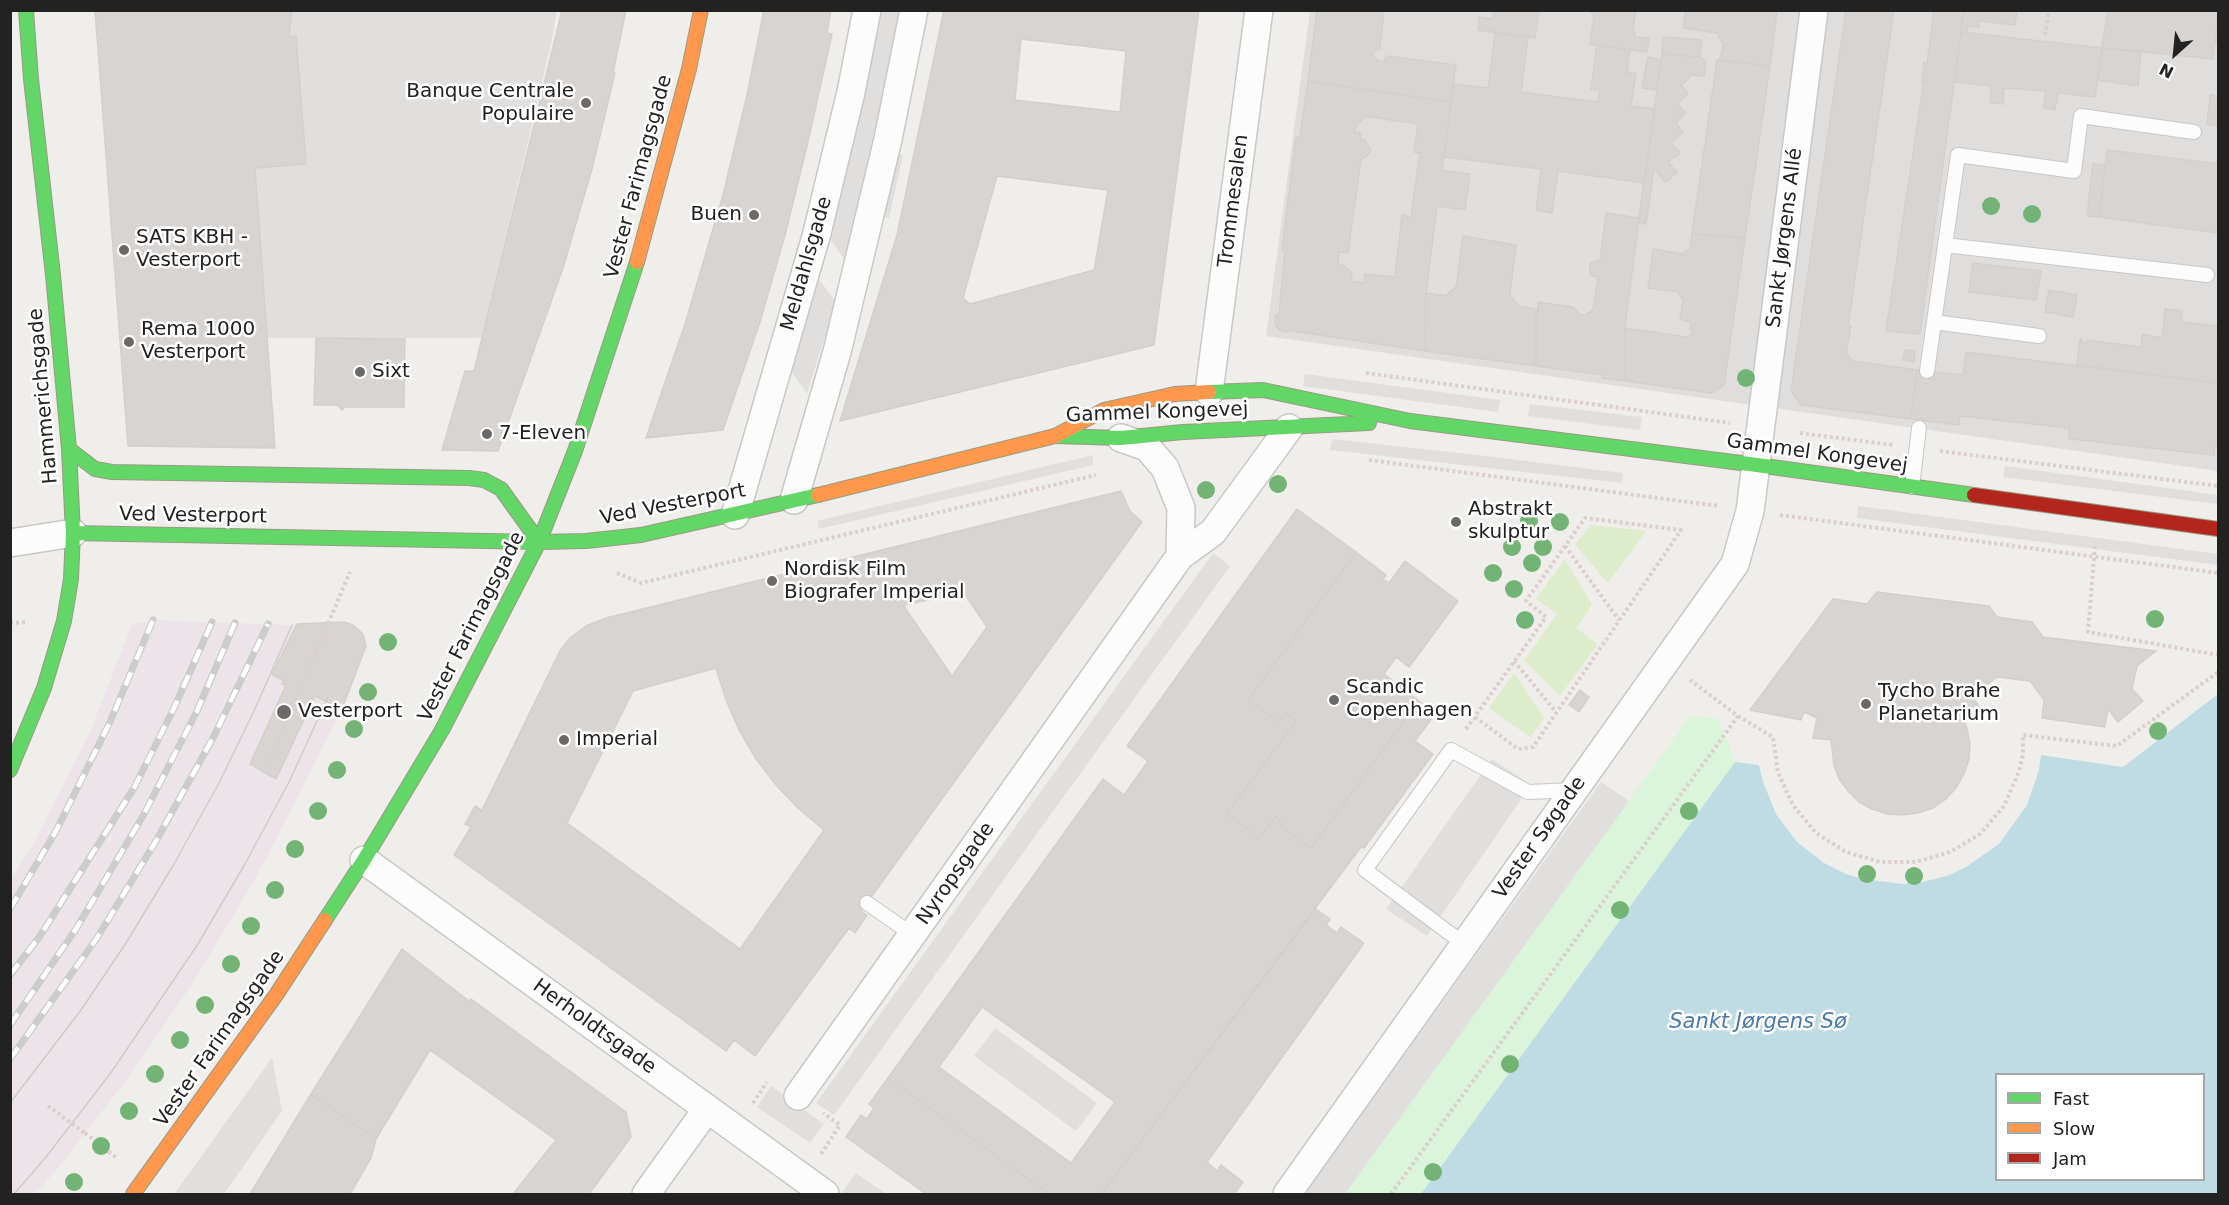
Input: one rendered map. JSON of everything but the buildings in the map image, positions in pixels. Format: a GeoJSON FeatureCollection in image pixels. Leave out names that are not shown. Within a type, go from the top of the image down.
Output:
{"type":"FeatureCollection","features":[{"type":"Feature","properties":{"kind":"street","name":"Hammerichsgade"},"geometry":{"type":"LineString","coordinates":[[10,770],[44,688],[64,621],[71,579],[73,533],[69,449],[26,10]]}},
{"type":"Feature","properties":{"kind":"street","name":"Vester Farimagsgade"},"geometry":{"type":"LineString","coordinates":[[133,1194],[276,995],[364,860],[442,730],[538,542],[582,434],[641,251],[689,69],[701,10]]}},
{"type":"Feature","properties":{"kind":"street","name":"Meldahlsgade"},"geometry":{"type":"LineString","coordinates":[[735,515],[817,233],[851,92],[867,10]]}},
{"type":"Feature","properties":{"kind":"street"},"geometry":{"type":"LineString","coordinates":[[794,500],[837,352],[888,140],[914,10]]}},
{"type":"Feature","properties":{"kind":"street","name":"Trommesalen"},"geometry":{"type":"LineString","coordinates":[[1209,392],[1259,10]]}},
{"type":"Feature","properties":{"kind":"street","name":"Sankt Jørgens Allé"},"geometry":{"type":"LineString","coordinates":[[1757,465],[1814,10]]}},
{"type":"Feature","properties":{"kind":"street","name":"Gammel Kongevej"},"geometry":{"type":"LineString","coordinates":[[1055,436],[1104,410],[1175,394],[1263,390],[1410,421],[1757,465],[2218,529]]}},
{"type":"Feature","properties":{"kind":"street","name":"Gammel Kongevej"},"geometry":{"type":"LineString","coordinates":[[1055,436],[1121,438],[1183,432],[1410,421]]}},
{"type":"Feature","properties":{"kind":"street","name":"Nyropsgade"},"geometry":{"type":"LineString","coordinates":[[798,1096],[1180,556],[1213,532],[1289,428]]}},
{"type":"Feature","properties":{"kind":"street","name":"Ved Vesterport"},"geometry":{"type":"LineString","coordinates":[[73,533],[586,541],[641,535],[735,515],[1055,436]]}},
{"type":"Feature","properties":{"kind":"street"},"geometry":{"type":"LineString","coordinates":[[1121,438],[1147,447],[1165,468],[1181,508],[1180,556]]}},
{"type":"Feature","properties":{"kind":"street"},"geometry":{"type":"LineString","coordinates":[[69,449],[95,469],[112,472],[484,480],[501,489],[538,542]]}},
{"type":"Feature","properties":{"kind":"street","name":"Vester Søgade"},"geometry":{"type":"LineString","coordinates":[[1287,1194],[1735,564],[1750,511],[1757,465]]}},
{"type":"Feature","properties":{"kind":"street"},"geometry":{"type":"LineString","coordinates":[[10,543],[73,533]]}},
{"type":"Feature","properties":{"kind":"street","name":"Herholdtsgade"},"geometry":{"type":"LineString","coordinates":[[364,860],[817,1190]]}},
{"type":"Feature","properties":{"kind":"street"},"geometry":{"type":"LineString","coordinates":[[646,1194],[707,1109]]}},
{"type":"Feature","properties":{"kind":"lane"},"geometry":{"type":"LineString","coordinates":[[1927,371],[1958,155],[2074,171],[2081,116],[2194,132]]}},
{"type":"Feature","properties":{"kind":"lane"},"geometry":{"type":"LineString","coordinates":[[1945,245],[2207,275]]}},
{"type":"Feature","properties":{"kind":"lane"},"geometry":{"type":"LineString","coordinates":[[1934,322],[2039,336]]}},
{"type":"Feature","properties":{"kind":"lane"},"geometry":{"type":"LineString","coordinates":[[1912,487],[1919,428]]}},
{"type":"Feature","properties":{"kind":"lane"},"geometry":{"type":"LineString","coordinates":[[1464,945],[1365,870],[1451,750],[1528,792],[1574,790]]}},
{"type":"Feature","properties":{"kind":"lane"},"geometry":{"type":"LineString","coordinates":[[867,903],[913,934]]}},
{"type":"Feature","properties":{"kind":"path"},"geometry":{"type":"LineString","coordinates":[[2045,35],[2049,10]]}},
{"type":"Feature","properties":{"kind":"path"},"geometry":{"type":"LineString","coordinates":[[1368,460],[2218,573]]}},
{"type":"Feature","properties":{"kind":"path"},"geometry":{"type":"LineString","coordinates":[[610,570],[641,583],[1074,478],[1106,473]]}},
{"type":"Feature","properties":{"kind":"path"},"geometry":{"type":"LineString","coordinates":[[2099,513],[2088,632],[2218,655]]}},
{"type":"Feature","properties":{"kind":"path"},"geometry":{"type":"LineString","coordinates":[[1451,750],[1546,617],[1526,601],[1585,518],[1681,530],[1533,747],[1518,749],[1475,717]]}},
{"type":"Feature","properties":{"kind":"path"},"geometry":{"type":"LineString","coordinates":[[267,767],[365,539]]}},
{"type":"Feature","properties":{"kind":"path"},"geometry":{"type":"LineString","coordinates":[[1565,546],[1620,621]]}},
{"type":"Feature","properties":{"kind":"path"},"geometry":{"type":"LineString","coordinates":[[1514,661],[1556,712]]}},
{"type":"Feature","properties":{"kind":"path"},"geometry":{"type":"LineString","coordinates":[[1712,699],[1773,737],[1778,772],[1793,805],[1816,832],[1846,852],[1880,862],[1916,862],[1950,852],[1980,834],[2004,806],[2018,774],[2023,755],[2023,735],[2117,746],[2218,672]]}},
{"type":"Feature","properties":{"kind":"path"},"geometry":{"type":"LineString","coordinates":[[1391,1194],[1738,716]]}},
{"type":"Feature","properties":{"kind":"path"},"geometry":{"type":"LineString","coordinates":[[798,1096],[840,1125],[817,1190]]}},
{"type":"Feature","properties":{"kind":"path"},"geometry":{"type":"LineString","coordinates":[[48,1106],[85,1133]]}},
{"type":"Feature","properties":{"kind":"shaded area"},"geometry":{"type":"Polygon","coordinates":[[[292,11],[557,11],[482,338],[267,338],[255,168],[306,163],[296,36],[289,37],[292,11]]]}},
{"type":"Feature","properties":{"kind":"shaded area"},"geometry":{"type":"Polygon","coordinates":[[[878,11],[904,11],[848,264],[826,234],[878,11]]]}},
{"type":"Feature","properties":{"kind":"shaded area"},"geometry":{"type":"Polygon","coordinates":[[[1310,11],[2218,11],[2218,471],[1266,336],[1310,11]]]}},
{"type":"Feature","properties":{"kind":"shaded area"},"geometry":{"type":"Polygon","coordinates":[[[1791,11],[1802,11],[1772,216],[1763,214],[1791,11]]]}},
{"type":"Feature","properties":{"kind":"shaded area"},"geometry":{"type":"Polygon","coordinates":[[[895,153],[903,155],[889,218],[879,216],[895,153]]]}},
{"type":"Feature","properties":{"kind":"shaded area"},"geometry":{"type":"Polygon","coordinates":[[[1444,157],[1541,169],[1536,210],[1551,213],[1558,171],[1645,183],[1639,218],[1607,213],[1600,261],[1590,264],[1590,273],[1598,277],[1593,310],[1585,315],[1579,314],[1573,307],[1538,302],[1536,309],[1519,306],[1510,295],[1516,245],[1464,236],[1456,287],[1445,296],[1426,293],[1437,206],[1465,210],[1470,174],[1442,170],[1444,157]]]}},
{"type":"Feature","properties":{"kind":"shaded area"},"geometry":{"type":"Polygon","coordinates":[[[1758,243],[1768,244],[1752,363],[1745,362],[1743,359],[1758,243]]]}},
{"type":"Feature","properties":{"kind":"shaded area"},"geometry":{"type":"Polygon","coordinates":[[[816,275],[836,302],[807,393],[787,366],[816,275]]]}},
{"type":"Feature","properties":{"kind":"shaded area"},"geometry":{"type":"Polygon","coordinates":[[[1305,374],[1500,400],[1498,412],[1303,386],[1305,374]]]}},
{"type":"Feature","properties":{"kind":"shaded area"},"geometry":{"type":"Polygon","coordinates":[[[1530,404],[1642,417],[1640,430],[1528,416],[1530,404]]]}},
{"type":"Feature","properties":{"kind":"shaded area"},"geometry":{"type":"Polygon","coordinates":[[[1332,439],[1623,473],[1622,483],[1330,450],[1332,439]]]}},
{"type":"Feature","properties":{"kind":"shaded area"},"geometry":{"type":"Polygon","coordinates":[[[1093,455],[1093,465],[819,529],[817,521],[1093,455]]]}},
{"type":"Feature","properties":{"kind":"shaded area"},"geometry":{"type":"Polygon","coordinates":[[[2005,466],[2218,495],[2217,504],[2003,477],[2005,466]]]}},
{"type":"Feature","properties":{"kind":"shaded area"},"geometry":{"type":"Polygon","coordinates":[[[1858,506],[2218,554],[2218,565],[1857,518],[1858,506]]]}},
{"type":"Feature","properties":{"kind":"shaded area"},"geometry":{"type":"Polygon","coordinates":[[[1213,553],[1230,566],[834,1115],[816,1103],[1213,553]]]}},
{"type":"Feature","properties":{"kind":"shaded area"},"geometry":{"type":"Polygon","coordinates":[[[153,620],[292,625],[344,622],[353,625],[363,634],[366,646],[342,709],[294,805],[255,879],[196,978],[131,1074],[58,1168],[35,1194],[11,1194],[10,881],[33,844],[90,732],[132,624],[153,620]]]}},
{"type":"Feature","properties":{"kind":"shaded area"},"geometry":{"type":"Polygon","coordinates":[[[1492,759],[1531,785],[1427,936],[1386,909],[1492,759]]]}},
{"type":"Feature","properties":{"kind":"shaded area"},"geometry":{"type":"Polygon","coordinates":[[[1601,782],[1629,801],[1345,1194],[1304,1194],[1601,782]]]}},
{"type":"Feature","properties":{"kind":"shaded area"},"geometry":{"type":"Polygon","coordinates":[[[995,1028],[1097,1103],[1076,1131],[974,1056],[995,1028]]]}},
{"type":"Feature","properties":{"kind":"shaded area"},"geometry":{"type":"Polygon","coordinates":[[[272,1058],[282,1111],[224,1194],[174,1194],[272,1058]]]}},
{"type":"Feature","properties":{"kind":"shaded area"},"geometry":{"type":"Polygon","coordinates":[[[771,1086],[824,1124],[810,1143],[757,1107],[771,1086]]]}},
{"type":"Feature","properties":{"kind":"shaded area"},"geometry":{"type":"Polygon","coordinates":[[[856,1173],[886,1194],[845,1194],[842,1192],[856,1173]]]}},
{"type":"Feature","properties":{"kind":"green space"},"geometry":{"type":"Polygon","coordinates":[[[1590,525],[1646,531],[1608,583],[1575,545],[1590,525]]]}},
{"type":"Feature","properties":{"kind":"green space"},"geometry":{"type":"Polygon","coordinates":[[[1565,559],[1592,605],[1576,628],[1598,644],[1560,696],[1524,660],[1557,614],[1536,599],[1565,559]]]}},
{"type":"Feature","properties":{"kind":"green space"},"geometry":{"type":"Polygon","coordinates":[[[1514,673],[1544,718],[1530,737],[1489,708],[1514,673]]]}},
{"type":"Feature","properties":{"kind":"green space"},"geometry":{"type":"Polygon","coordinates":[[[1691,715],[1719,719],[1735,762],[1421,1194],[1345,1194],[1691,715]]]}},
{"type":"Feature","properties":{"kind":"water","name":"Sankt Jørgens Sø"},"geometry":{"type":"Polygon","coordinates":[[[2218,694],[2218,1194],[1421,1194],[1735,762],[1759,765],[1776,814],[1797,842],[1824,863],[1846,874],[1863,879],[1902,884],[1923,882],[1950,875],[1999,844],[2027,805],[2039,770],[2041,755],[2123,767],[2218,694]]]}},
{"type":"Feature","properties":{"kind":"tram line"},"geometry":{"type":"LineString","coordinates":[[10,1103],[81,1010],[126,943],[174,864],[219,783],[292,625]]}},
{"type":"Feature","properties":{"kind":"tram line"},"geometry":{"type":"LineString","coordinates":[[14,1194],[46,1157],[110,1074],[198,944],[289,782],[328,697]]}},
{"type":"Feature","properties":{"kind":"railway"},"geometry":{"type":"LineString","coordinates":[[10,909],[56,831],[110,722],[153,620]]}},
{"type":"Feature","properties":{"kind":"railway"},"geometry":{"type":"LineString","coordinates":[[10,975],[40,936],[134,788],[174,708],[212,622]]}},
{"type":"Feature","properties":{"kind":"railway"},"geometry":{"type":"LineString","coordinates":[[10,1025],[76,929],[143,816],[197,711],[235,623]]}},
{"type":"Feature","properties":{"kind":"railway"},"geometry":{"type":"LineString","coordinates":[[10,1059],[97,938],[156,841],[214,736],[268,624]]}},
{"type":"Feature","properties":{"kind":"traffic: fast"},"geometry":{"type":"LineString","coordinates":[[10,770],[44,688],[64,621],[71,579],[73,533],[69,449],[26,10]]}},
{"type":"Feature","properties":{"kind":"traffic: fast"},"geometry":{"type":"LineString","coordinates":[[325,920],[442,730],[539,542],[575,451],[637,262]]}},
{"type":"Feature","properties":{"kind":"traffic: fast"},"geometry":{"type":"LineString","coordinates":[[1209,392],[1263,390],[1410,421],[1974,495]]}},
{"type":"Feature","properties":{"kind":"traffic: fast"},"geometry":{"type":"LineString","coordinates":[[1055,436],[1121,438],[1183,432],[1369,423]]}},
{"type":"Feature","properties":{"kind":"traffic: fast"},"geometry":{"type":"LineString","coordinates":[[69,449],[95,469],[112,472],[484,480],[501,489],[539,542]]}},
{"type":"Feature","properties":{"kind":"traffic: fast"},"geometry":{"type":"LineString","coordinates":[[73,533],[586,541],[641,535],[818,495]]}},
{"type":"Feature","properties":{"kind":"traffic: slow"},"geometry":{"type":"LineString","coordinates":[[637,262],[689,69],[701,10]]}},
{"type":"Feature","properties":{"kind":"traffic: slow"},"geometry":{"type":"LineString","coordinates":[[818,495],[1055,436],[1104,410],[1175,394],[1209,392]]}},
{"type":"Feature","properties":{"kind":"traffic: slow"},"geometry":{"type":"LineString","coordinates":[[133,1194],[276,995],[325,920]]}},
{"type":"Feature","properties":{"kind":"traffic: jam"},"geometry":{"type":"LineString","coordinates":[[1974,495],[2218,529]]}},
{"type":"Feature","properties":{"kind":"place","name":"Banque Centrale Populaire"},"geometry":{"type":"Point","coordinates":[586,103]}},
{"type":"Feature","properties":{"kind":"place","name":"Buen"},"geometry":{"type":"Point","coordinates":[754,215]}},
{"type":"Feature","properties":{"kind":"place","name":"SATS KBH - Vesterport"},"geometry":{"type":"Point","coordinates":[124,250]}},
{"type":"Feature","properties":{"kind":"place","name":"Rema 1000 Vesterport"},"geometry":{"type":"Point","coordinates":[129,342]}},
{"type":"Feature","properties":{"kind":"place","name":"Sixt"},"geometry":{"type":"Point","coordinates":[360,372]}},
{"type":"Feature","properties":{"kind":"place","name":"7-Eleven"},"geometry":{"type":"Point","coordinates":[487,434]}},
{"type":"Feature","properties":{"kind":"place","name":"Abstrakt skulptur"},"geometry":{"type":"Point","coordinates":[1456,522]}},
{"type":"Feature","properties":{"kind":"place","name":"Nordisk Film Biografer Imperial"},"geometry":{"type":"Point","coordinates":[772,581]}},
{"type":"Feature","properties":{"kind":"place","name":"Scandic Copenhagen"},"geometry":{"type":"Point","coordinates":[1334,700]}},
{"type":"Feature","properties":{"kind":"place","name":"Tycho Brahe Planetarium"},"geometry":{"type":"Point","coordinates":[1866,704]}},
{"type":"Feature","properties":{"kind":"place","name":"Vesterport"},"geometry":{"type":"Point","coordinates":[284,712]}},
{"type":"Feature","properties":{"kind":"place","name":"Imperial"},"geometry":{"type":"Point","coordinates":[564,740]}}]}
